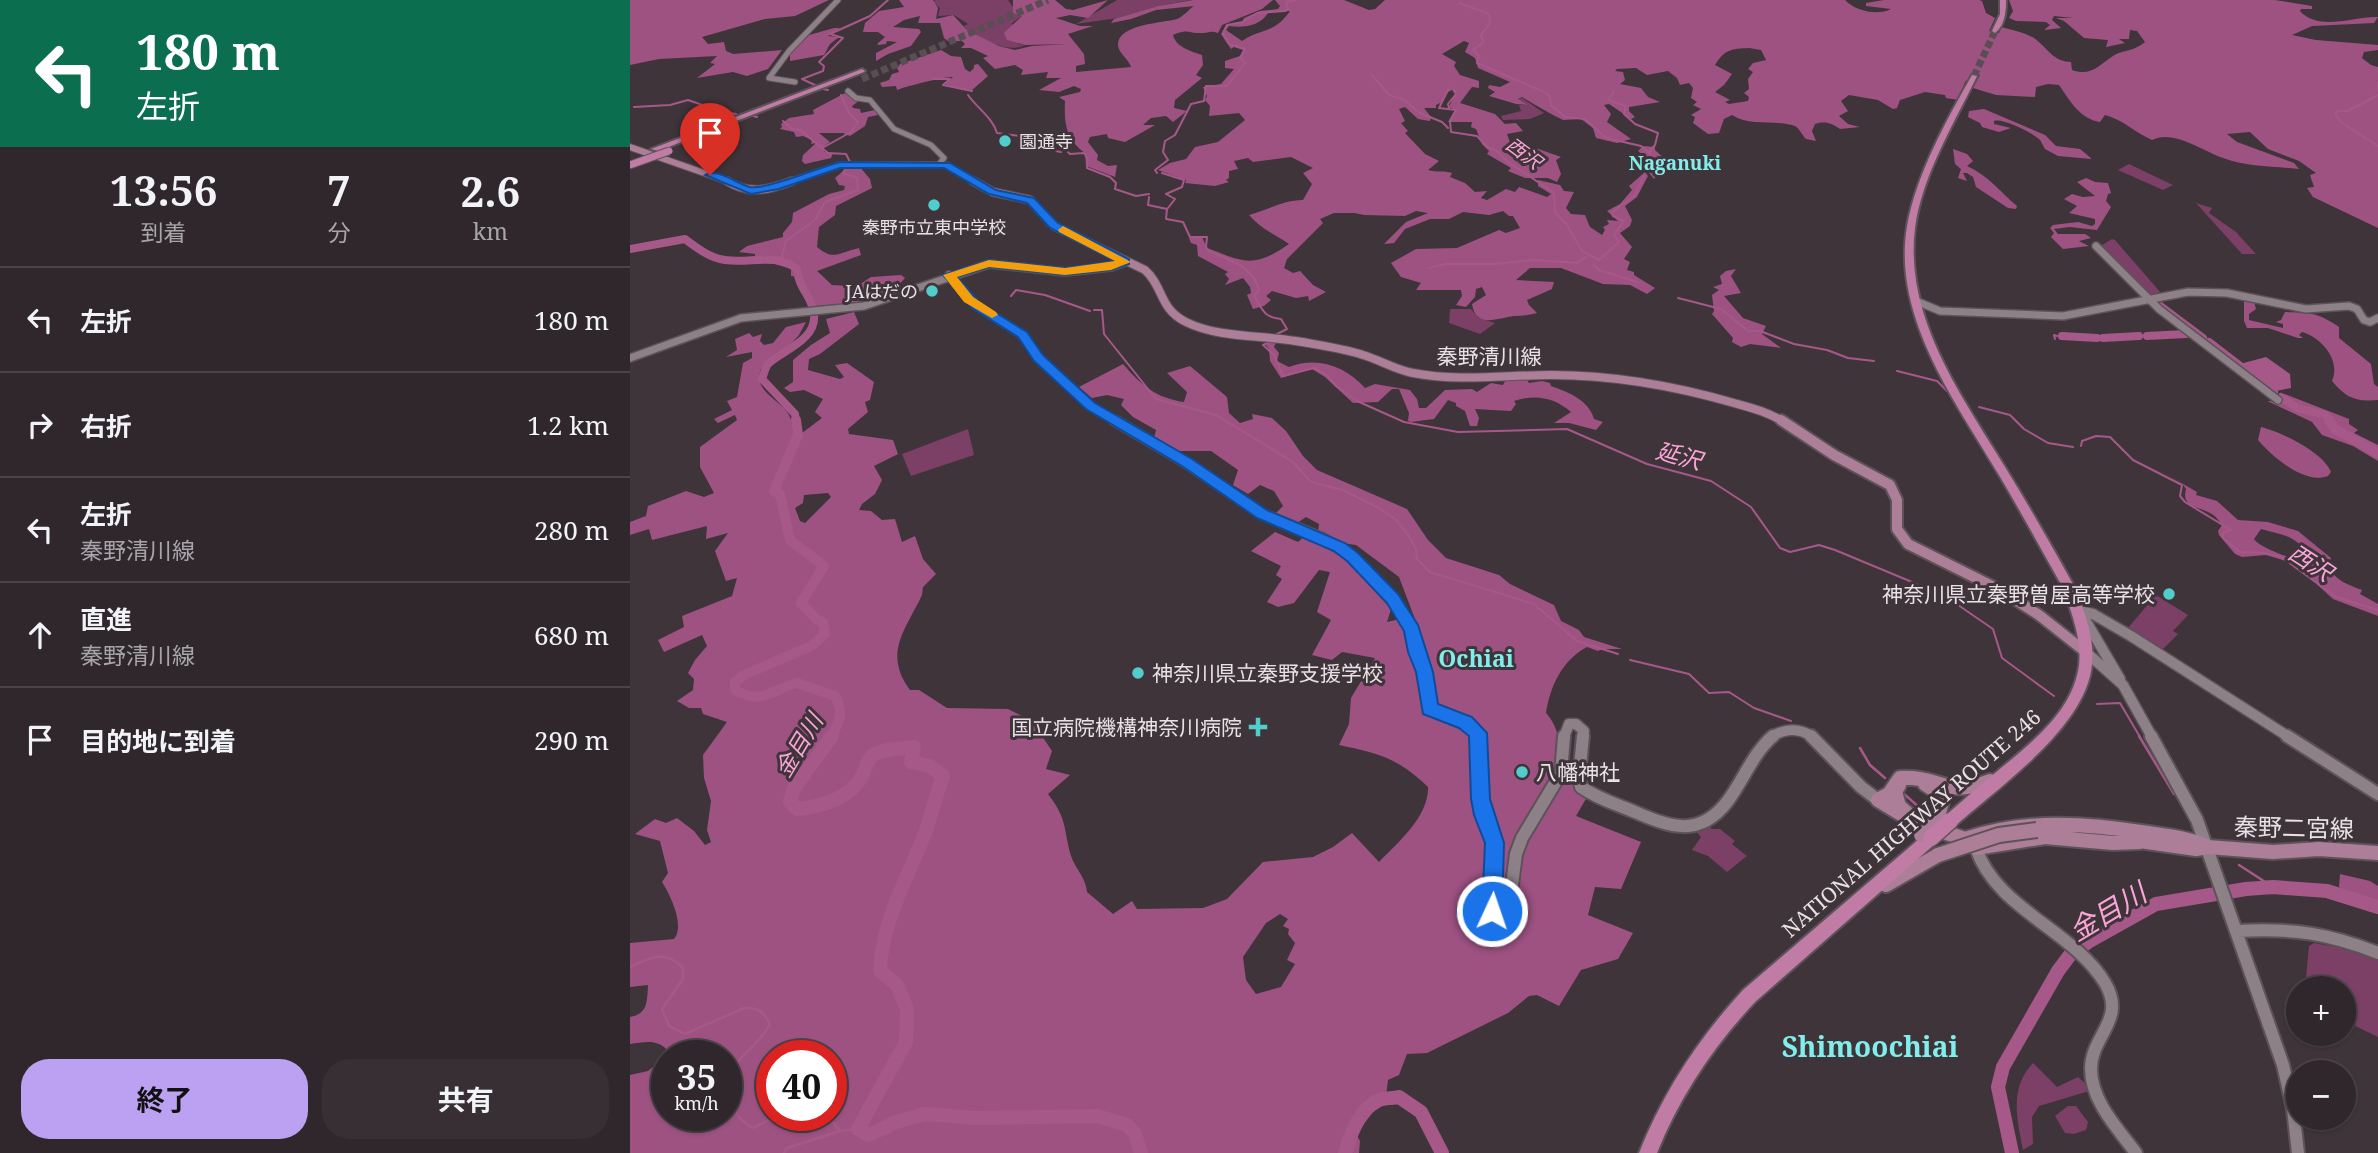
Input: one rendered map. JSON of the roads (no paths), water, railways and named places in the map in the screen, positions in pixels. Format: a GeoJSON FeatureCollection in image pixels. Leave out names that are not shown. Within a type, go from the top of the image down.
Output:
{"type":"FeatureCollection","features":[{"type":"Feature","properties":{"kind":"highway"},"geometry":{"type":"LineString","coordinates":[[1995,31],[2003,14],[2003,0]]}},
{"type":"Feature","properties":{"kind":"highway"},"geometry":{"type":"LineString","coordinates":[[630,158],[862,75],[630,165]]}},
{"type":"Feature","properties":{"kind":"highway","name":"NATIONAL HIGHWAY ROUTE 246"},"geometry":{"type":"LineString","coordinates":[[1648,1153],[1672,1098],[1704,1046],[1722,1024],[1749,996],[1889,874],[1923,832],[2003,775],[2050,735],[2073,706],[2083,682],[2087,653],[2079,611],[2068,586],[1946,374],[1931,344],[1916,300],[1910,259],[1914,212],[1974,76]]}},
{"type":"Feature","properties":{"kind":"main road","name":"秦野清川線"},"geometry":{"type":"LineString","coordinates":[[630,147],[725,179],[747,190],[776,187],[816,171],[845,165],[939,164],[952,168],[993,192],[1031,200],[1054,226],[1151,274],[1163,302],[1172,313],[1192,325],[1213,331],[1295,341],[1362,354],[1417,374],[1488,379],[1552,376],[1640,382],[1696,391],[1758,409],[1785,421],[1834,455],[1889,485],[1897,500],[1897,529],[1908,544],[2000,590],[2039,615],[2087,653]]}},
{"type":"Feature","properties":{"kind":"main road"},"geometry":{"type":"LineString","coordinates":[[2003,775],[1965,792],[1911,778],[1896,780],[1889,794],[1878,800],[1923,832],[1970,844],[2030,837],[2068,837],[2127,844],[2140,842]]}},
{"type":"Feature","properties":{"kind":"main road"},"geometry":{"type":"LineString","coordinates":[[1911,778],[1933,789],[1940,798],[1944,819]]}},
{"type":"Feature","properties":{"kind":"main road"},"geometry":{"type":"LineString","coordinates":[[1911,778],[1895,792],[1895,797],[1899,806],[1923,832]]}},
{"type":"Feature","properties":{"kind":"main road"},"geometry":{"type":"LineString","coordinates":[[1970,844],[2010,826],[2047,823],[2193,840],[2208,847]]}},
{"type":"Feature","properties":{"kind":"main road"},"geometry":{"type":"LineString","coordinates":[[1843,915],[1908,870],[1938,855],[1998,835],[2037,830],[2091,834],[2196,849],[2208,847]]}},
{"type":"Feature","properties":{"kind":"main road","name":"秦野二宮線"},"geometry":{"type":"LineString","coordinates":[[2208,847],[2273,852],[2319,849],[2378,853]]}},
{"type":"Feature","properties":{"kind":"street"},"geometry":{"type":"LineString","coordinates":[[795,82],[769,78],[789,51],[838,0]]}},
{"type":"Feature","properties":{"kind":"street"},"geometry":{"type":"LineString","coordinates":[[848,91],[849,95],[857,99],[870,100],[897,131],[939,150],[944,158],[939,164]]}},
{"type":"Feature","properties":{"kind":"street"},"geometry":{"type":"LineString","coordinates":[[2096,246],[2123,279],[2147,300],[2278,400]]}},
{"type":"Feature","properties":{"kind":"street"},"geometry":{"type":"LineString","coordinates":[[630,358],[732,320],[873,304],[949,275],[989,264],[1065,272],[1111,267],[1125,262]]}},
{"type":"Feature","properties":{"kind":"street"},"geometry":{"type":"LineString","coordinates":[[949,275],[976,305],[1022,335],[1038,358],[1090,406],[1187,463],[1262,514],[1340,547],[1392,598],[1412,630],[1416,652],[1424,672],[1430,709],[1466,723],[1478,733],[1483,815],[1494,843],[1492,911],[1495,925],[1503,929],[1507,923],[1516,854],[1528,827],[1562,773],[1564,733],[1569,724],[1576,724],[1584,731],[1579,777],[1581,787],[1636,813],[1674,826],[1685,827],[1705,822],[1716,813],[1768,740],[1787,731],[1805,731],[1812,736],[1861,787],[1878,800]]}},
{"type":"Feature","properties":{"kind":"street"},"geometry":{"type":"LineString","coordinates":[[1916,300],[1940,311],[2063,316],[2183,292],[2227,293],[2306,309],[2349,306],[2357,309],[2364,320],[2371,322],[2378,318]]}},
{"type":"Feature","properties":{"kind":"street"},"geometry":{"type":"LineString","coordinates":[[2079,611],[2184,792],[2208,847],[2290,1090],[2298,1153]]}},
{"type":"Feature","properties":{"kind":"street"},"geometry":{"type":"LineString","coordinates":[[2079,611],[2093,614],[2131,636],[2378,794]]}},
{"type":"Feature","properties":{"kind":"street"},"geometry":{"type":"LineString","coordinates":[[2087,653],[2123,684]]}},
{"type":"Feature","properties":{"kind":"street"},"geometry":{"type":"LineString","coordinates":[[1970,844],[1986,873],[2091,966],[2104,981],[2113,1004],[2107,1031],[2093,1052],[2090,1066],[2092,1079],[2107,1112],[2136,1153]]}},
{"type":"Feature","properties":{"kind":"street"},"geometry":{"type":"LineString","coordinates":[[2238,931],[2307,929],[2333,935],[2378,953]]}},
{"type":"Feature","properties":{"kind":"waterway"},"geometry":{"type":"LineString","coordinates":[[817,86],[802,79],[823,71],[824,66],[819,62],[843,38],[830,34],[870,16],[888,0]]}},
{"type":"Feature","properties":{"kind":"waterway"},"geometry":{"type":"LineString","coordinates":[[1157,173],[1155,170],[1168,160],[1163,152],[1165,141],[1175,135],[1191,104],[1204,101],[1206,86],[1227,86],[1245,63],[1240,58],[1245,49],[1229,44],[1223,34],[1227,25],[1243,22],[1257,13],[1285,11],[1288,9],[1286,2],[1296,0]]}},
{"type":"Feature","properties":{"kind":"waterway"},"geometry":{"type":"LineString","coordinates":[[1459,3],[1489,14],[1490,23],[1481,35],[1484,42],[1473,50],[1479,56],[1477,63],[1542,91],[1550,96],[1551,105],[1565,117],[1585,119],[1606,138],[1641,146],[1652,156],[1657,166],[1650,172]]}},
{"type":"Feature","properties":{"kind":"waterway"},"geometry":{"type":"LineString","coordinates":[[1371,74],[1389,95],[1404,100],[1420,113],[1442,122],[1448,128]]}},
{"type":"Feature","properties":{"kind":"waterway","name":"延沢"},"geometry":{"type":"LineString","coordinates":[[933,79],[950,79],[943,85],[972,91]]}},
{"type":"Feature","properties":{"kind":"waterway"},"geometry":{"type":"LineString","coordinates":[[2378,82],[2378,91]]}},
{"type":"Feature","properties":{"kind":"waterway","name":"西沢"},"geometry":{"type":"LineString","coordinates":[[1449,88],[1439,108],[1456,110],[1450,121],[1451,132],[1477,136],[1487,147],[1497,151],[1507,161],[1554,193],[1555,212],[1567,225],[1582,251],[1599,260],[1619,242],[1614,235],[1624,221],[1613,216],[1612,212],[1634,196],[1644,176]]}},
{"type":"Feature","properties":{"kind":"waterway"},"geometry":{"type":"LineString","coordinates":[[823,89],[828,90]]}},
{"type":"Feature","properties":{"kind":"waterway"},"geometry":{"type":"LineString","coordinates":[[1449,108],[1448,104],[1456,94],[1454,90]]}},
{"type":"Feature","properties":{"kind":"waterway"},"geometry":{"type":"LineString","coordinates":[[1614,92],[1608,100],[1626,106],[1624,114],[1635,124],[1658,133],[1655,145],[1649,152]]}},
{"type":"Feature","properties":{"kind":"waterway"},"geometry":{"type":"LineString","coordinates":[[824,147],[851,132],[858,122],[849,113],[841,95]]}},
{"type":"Feature","properties":{"kind":"waterway","name":"延沢"},"geometry":{"type":"LineString","coordinates":[[968,95],[997,133],[1027,137]]}},
{"type":"Feature","properties":{"kind":"waterway"},"geometry":{"type":"LineString","coordinates":[[2378,95],[2348,111],[2338,111],[2335,114],[2342,123],[2378,146]]}},
{"type":"Feature","properties":{"kind":"waterway"},"geometry":{"type":"LineString","coordinates":[[634,107],[670,105],[688,100],[717,110]]}},
{"type":"Feature","properties":{"kind":"waterway"},"geometry":{"type":"LineString","coordinates":[[724,112],[736,114]]}},
{"type":"Feature","properties":{"kind":"waterway"},"geometry":{"type":"LineString","coordinates":[[753,116],[757,117]]}},
{"type":"Feature","properties":{"kind":"waterway"},"geometry":{"type":"LineString","coordinates":[[783,121],[792,129],[800,130],[828,153],[846,154],[850,162]]}},
{"type":"Feature","properties":{"kind":"waterway","name":"延沢"},"geometry":{"type":"LineString","coordinates":[[1029,138],[1033,147],[1061,152]]}},
{"type":"Feature","properties":{"kind":"waterway","name":"延沢"},"geometry":{"type":"LineString","coordinates":[[1067,151],[1070,154],[1084,153],[1088,159],[1087,168],[1110,177],[1116,183],[1115,189],[1136,196],[1149,194]]}},
{"type":"Feature","properties":{"kind":"waterway"},"geometry":{"type":"LineString","coordinates":[[781,260],[786,241],[815,220],[825,202],[858,190],[857,178],[843,173],[847,166]]}},
{"type":"Feature","properties":{"kind":"waterway"},"geometry":{"type":"LineString","coordinates":[[1162,173],[1184,180],[1182,187],[1166,194],[1175,199],[1168,208]]}},
{"type":"Feature","properties":{"kind":"waterway","name":"延沢"},"geometry":{"type":"LineString","coordinates":[[1149,197],[1148,205],[1167,209],[1166,219],[1183,222],[1190,237],[1207,237],[1206,247],[1209,251],[1246,269],[1256,282],[1259,290],[1254,296],[1262,309],[1270,317],[1281,319],[1287,329],[1277,334]]}},
{"type":"Feature","properties":{"kind":"waterway","name":"金目川"},"geometry":{"type":"LineString","coordinates":[[630,249],[685,239],[719,259],[780,261],[797,269],[800,282],[813,308],[814,323],[805,338],[768,364],[762,379],[795,414],[796,422]]}},
{"type":"Feature","properties":{"kind":"waterway"},"geometry":{"type":"LineString","coordinates":[[1429,268],[1445,264],[1494,264],[1535,260],[1577,263],[1586,257]]}},
{"type":"Feature","properties":{"kind":"waterway","name":"西沢"},"geometry":{"type":"LineString","coordinates":[[1594,265],[1599,270],[1637,282]]}},
{"type":"Feature","properties":{"kind":"waterway"},"geometry":{"type":"LineString","coordinates":[[1011,296],[1016,290],[1045,295],[1090,311]]}},
{"type":"Feature","properties":{"kind":"waterway","name":"西沢"},"geometry":{"type":"LineString","coordinates":[[1678,298],[1721,309],[1748,331],[1760,331],[1794,344],[1827,350],[1848,358],[1874,361]]}},
{"type":"Feature","properties":{"kind":"waterway"},"geometry":{"type":"LineString","coordinates":[[2155,302],[2203,338]]}},
{"type":"Feature","properties":{"kind":"waterway"},"geometry":{"type":"LineString","coordinates":[[1094,310],[1102,310],[1104,334],[1156,399],[1216,415],[1293,462],[1311,482],[1343,490],[1379,508],[1395,519],[1407,533],[1416,549],[1417,559],[1430,572],[1534,604],[1577,641],[1618,654]]}},
{"type":"Feature","properties":{"kind":"waterway"},"geometry":{"type":"LineString","coordinates":[[2147,336],[2186,334]]}},
{"type":"Feature","properties":{"kind":"waterway"},"geometry":{"type":"LineString","coordinates":[[2055,339],[2054,335],[2057,336]]}},
{"type":"Feature","properties":{"kind":"waterway"},"geometry":{"type":"LineString","coordinates":[[2062,336],[2097,338]]}},
{"type":"Feature","properties":{"kind":"waterway"},"geometry":{"type":"LineString","coordinates":[[2103,338],[2139,336]]}},
{"type":"Feature","properties":{"kind":"waterway","name":"延沢"},"geometry":{"type":"LineString","coordinates":[[1272,341],[1263,345],[1274,355],[1283,376],[1314,368],[1327,375],[1336,386],[1357,401],[1404,422],[1458,432],[1567,429],[1647,464],[1711,481],[1751,507],[1780,548],[1790,552],[1819,545],[1835,550],[1912,582],[1958,605],[1993,629],[2002,658],[2054,696]]}},
{"type":"Feature","properties":{"kind":"waterway"},"geometry":{"type":"LineString","coordinates":[[2209,342],[2274,392]]}},
{"type":"Feature","properties":{"kind":"waterway","name":"西沢"},"geometry":{"type":"LineString","coordinates":[[1897,371],[1937,381],[1947,391]]}},
{"type":"Feature","properties":{"kind":"waterway"},"geometry":{"type":"LineString","coordinates":[[2281,397],[2297,408],[2326,415],[2330,422]]}},
{"type":"Feature","properties":{"kind":"waterway","name":"西沢"},"geometry":{"type":"LineString","coordinates":[[1979,407],[2010,415],[2024,429],[2048,443],[2073,447]]}},
{"type":"Feature","properties":{"kind":"waterway","name":"金目川"},"geometry":{"type":"LineString","coordinates":[[796,420],[798,435],[774,491],[780,494],[790,540],[824,566],[801,603],[817,620],[823,622],[825,634],[811,646],[744,675],[735,682],[735,690],[753,697],[767,695],[797,683],[835,696],[840,717],[831,737]]}},
{"type":"Feature","properties":{"kind":"waterway"},"geometry":{"type":"LineString","coordinates":[[2329,420],[2335,429],[2378,453]]}},
{"type":"Feature","properties":{"kind":"waterway","name":"西沢"},"geometry":{"type":"LineString","coordinates":[[2081,446],[2082,441],[2096,436],[2110,437],[2133,460],[2182,485],[2180,496],[2185,502],[2231,530],[2223,533],[2223,538],[2240,552],[2281,557],[2336,597],[2378,610]]}},
{"type":"Feature","properties":{"kind":"waterway"},"geometry":{"type":"LineString","coordinates":[[1630,660],[1689,674],[1709,693],[1729,692],[1754,708],[1791,721]]}},
{"type":"Feature","properties":{"kind":"waterway","name":"延沢"},"geometry":{"type":"LineString","coordinates":[[2097,704],[2120,703],[2140,737]]}},
{"type":"Feature","properties":{"kind":"waterway","name":"金目川"},"geometry":{"type":"LineString","coordinates":[[832,736],[793,790],[790,802],[797,809],[823,804],[847,793],[860,780],[870,758],[886,750],[914,747],[911,762],[930,766],[943,776],[925,833],[890,917],[882,952],[880,971],[897,985],[907,1009],[906,1042],[858,1129],[869,1135],[896,1122],[924,1114],[977,1118],[1097,1116],[1127,1125],[1135,1134],[1141,1153]]}},
{"type":"Feature","properties":{"kind":"waterway","name":"延沢"},"geometry":{"type":"LineString","coordinates":[[2139,736],[2174,794]]}},
{"type":"Feature","properties":{"kind":"waterway"},"geometry":{"type":"LineString","coordinates":[[1860,748],[1870,765],[1885,778]]}},
{"type":"Feature","properties":{"kind":"waterway"},"geometry":{"type":"LineString","coordinates":[[1903,793],[1921,809]]}},
{"type":"Feature","properties":{"kind":"waterway","name":"延沢"},"geometry":{"type":"LineString","coordinates":[[2239,865],[2273,887]]}},
{"type":"Feature","properties":{"kind":"waterway","name":"金目川"},"geometry":{"type":"LineString","coordinates":[[2012,1153],[1998,1087],[2003,1067],[2058,971],[2070,955],[2088,942],[2156,904],[2246,889],[2273,887],[2327,891],[2378,907]]}},
{"type":"Feature","properties":{"kind":"waterway"},"geometry":{"type":"LineString","coordinates":[[630,967],[651,958],[664,957],[677,962],[683,968],[683,979],[662,1009],[669,1026],[685,1034],[744,1008],[753,1008],[763,1013],[770,1024],[758,1040]]}},
{"type":"Feature","properties":{"kind":"waterway"},"geometry":{"type":"LineString","coordinates":[[756,1042],[734,1067],[730,1088],[738,1115],[753,1128],[756,1126]]}},
{"type":"Feature","properties":{"kind":"waterway","name":"金目川"},"geometry":{"type":"LineString","coordinates":[[1345,1153],[1365,1110],[1380,1100],[1399,1097],[1421,1112],[1442,1153]]}},
{"type":"Feature","properties":{"kind":"waterway"},"geometry":{"type":"LineString","coordinates":[[847,1130],[858,1129]]}},
{"type":"Feature","properties":{"kind":"waterway"},"geometry":{"type":"LineString","coordinates":[[784,1153],[787,1148],[840,1131]]}},
{"type":"Feature","properties":{"kind":"tunnel"},"geometry":{"type":"LineString","coordinates":[[862,79],[1048,0]]}},
{"type":"Feature","properties":{"kind":"tunnel"},"geometry":{"type":"LineString","coordinates":[[1974,76],[1995,31]]}},
{"type":"Feature","properties":{"kind":"place","name":"園通寺"},"geometry":{"type":"Point","coordinates":[1005,141]}},
{"type":"Feature","properties":{"kind":"place","name":"秦野市立東中学校"},"geometry":{"type":"Point","coordinates":[934,205]}},
{"type":"Feature","properties":{"kind":"place","name":"JAはだの"},"geometry":{"type":"Point","coordinates":[932,291]}},
{"type":"Feature","properties":{"kind":"place","name":"神奈川県立秦野曽屋高等学校"},"geometry":{"type":"Point","coordinates":[2169,594]}},
{"type":"Feature","properties":{"kind":"place","name":"神奈川県立秦野支援学校"},"geometry":{"type":"Point","coordinates":[1138,673]}},
{"type":"Feature","properties":{"kind":"place","name":"国立病院機構神奈川病院"},"geometry":{"type":"Point","coordinates":[1258,727]}},
{"type":"Feature","properties":{"kind":"place","name":"八幡神社"},"geometry":{"type":"Point","coordinates":[1522,772]}},
{"type":"Feature","properties":{"kind":"district","name":"Naganuki"},"geometry":{"type":"Point","coordinates":[1675,163]}},
{"type":"Feature","properties":{"kind":"district","name":"Ochiai"},"geometry":{"type":"Point","coordinates":[1476,658]}},
{"type":"Feature","properties":{"kind":"district","name":"Shimoochiai"},"geometry":{"type":"Point","coordinates":[1870,1046]}}]}
